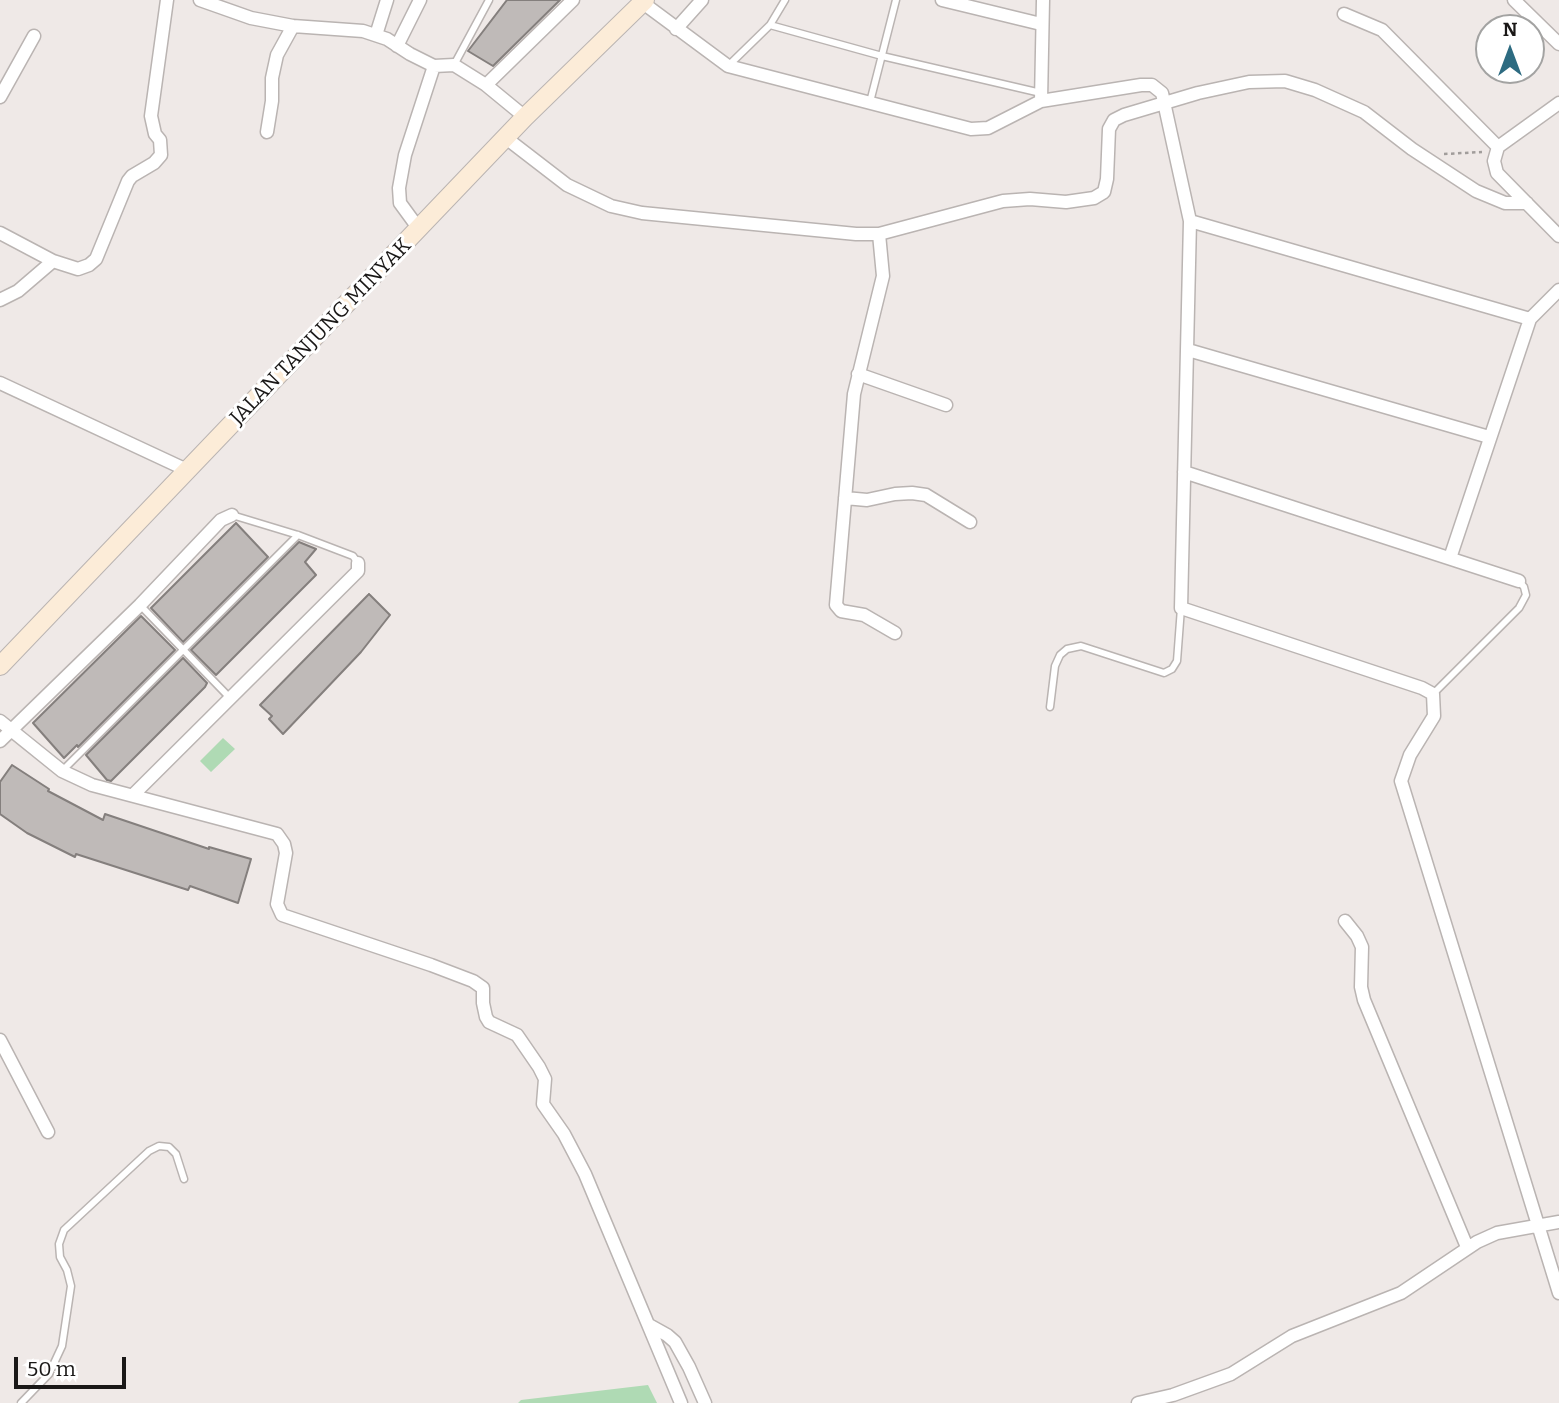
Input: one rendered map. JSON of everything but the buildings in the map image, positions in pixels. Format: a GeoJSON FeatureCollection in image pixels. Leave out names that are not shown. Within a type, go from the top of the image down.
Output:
{"type":"FeatureCollection","features":[{"type":"Feature","properties":{"kind":"main road","name":"JALAN TANJUNG MINYAK"},"geometry":{"type":"LineString","coordinates":[[0,666],[525,117],[644,1]]}},
{"type":"Feature","properties":{"kind":"street"},"geometry":{"type":"LineString","coordinates":[[0,233],[53,261],[78,269],[96,259],[128,181],[161,155],[160,140],[155,134],[151,116],[167,0]]}},
{"type":"Feature","properties":{"kind":"street"},"geometry":{"type":"LineString","coordinates":[[200,0],[251,18],[293,26],[376,35],[434,66],[454,65],[486,85],[525,117]]}},
{"type":"Feature","properties":{"kind":"street"},"geometry":{"type":"LineString","coordinates":[[376,35],[387,0]]}},
{"type":"Feature","properties":{"kind":"street"},"geometry":{"type":"LineString","coordinates":[[397,46],[420,0]]}},
{"type":"Feature","properties":{"kind":"street"},"geometry":{"type":"LineString","coordinates":[[486,85],[573,0]]}},
{"type":"Feature","properties":{"kind":"street"},"geometry":{"type":"LineString","coordinates":[[676,29],[702,0]]}},
{"type":"Feature","properties":{"kind":"street"},"geometry":{"type":"LineString","coordinates":[[942,0],[1041,24]]}},
{"type":"Feature","properties":{"kind":"street"},"geometry":{"type":"LineString","coordinates":[[1041,97],[1043,0]]}},
{"type":"Feature","properties":{"kind":"street"},"geometry":{"type":"LineString","coordinates":[[1514,0],[1559,44]]}},
{"type":"Feature","properties":{"kind":"street"},"geometry":{"type":"LineString","coordinates":[[644,1],[676,29],[728,66],[971,129],[988,128],[1041,97],[1141,85],[1152,85],[1162,93],[1190,220],[1181,608],[1422,688],[1433,694],[1434,716],[1410,755],[1401,781],[1559,1293]]}},
{"type":"Feature","properties":{"kind":"street"},"geometry":{"type":"LineString","coordinates":[[1344,14],[1382,30],[1497,150]]}},
{"type":"Feature","properties":{"kind":"street"},"geometry":{"type":"LineString","coordinates":[[267,132],[277,55],[293,26]]}},
{"type":"Feature","properties":{"kind":"street"},"geometry":{"type":"LineString","coordinates":[[0,97],[34,36]]}},
{"type":"Feature","properties":{"kind":"street"},"geometry":{"type":"LineString","coordinates":[[419,229],[400,203],[399,188],[405,155],[434,66]]}},
{"type":"Feature","properties":{"kind":"street"},"geometry":{"type":"LineString","coordinates":[[506,138],[567,185],[611,206],[642,213],[879,234],[1003,201],[1030,199],[1066,202],[1094,198],[1104,191],[1109,129],[1114,120],[1166,103],[1249,82],[1285,81],[1315,90],[1364,112],[1476,191],[1505,203],[1527,203]]}},
{"type":"Feature","properties":{"kind":"street"},"geometry":{"type":"LineString","coordinates":[[1559,103],[1497,150],[1494,161],[1497,173],[1559,236]]}},
{"type":"Feature","properties":{"kind":"street"},"geometry":{"type":"LineString","coordinates":[[1190,220],[1530,318]]}},
{"type":"Feature","properties":{"kind":"street"},"geometry":{"type":"LineString","coordinates":[[879,234],[883,276],[858,374],[849,437],[836,605],[841,611],[864,615],[895,633]]}},
{"type":"Feature","properties":{"kind":"street"},"geometry":{"type":"LineString","coordinates":[[0,300],[18,292],[53,261]]}},
{"type":"Feature","properties":{"kind":"street"},"geometry":{"type":"LineString","coordinates":[[1450,558],[1530,318],[1559,290]]}},
{"type":"Feature","properties":{"kind":"street"},"geometry":{"type":"LineString","coordinates":[[1188,350],[1489,437]]}},
{"type":"Feature","properties":{"kind":"street"},"geometry":{"type":"LineString","coordinates":[[858,374],[946,405]]}},
{"type":"Feature","properties":{"kind":"street"},"geometry":{"type":"LineString","coordinates":[[0,383],[189,471]]}},
{"type":"Feature","properties":{"kind":"street"},"geometry":{"type":"LineString","coordinates":[[1184,472],[1519,581]]}},
{"type":"Feature","properties":{"kind":"street"},"geometry":{"type":"LineString","coordinates":[[845,498],[867,500],[895,494],[926,495],[970,522]]}},
{"type":"Feature","properties":{"kind":"street"},"geometry":{"type":"LineString","coordinates":[[0,741],[140,605],[221,520],[232,515]]}},
{"type":"Feature","properties":{"kind":"street"},"geometry":{"type":"LineString","coordinates":[[133,794],[231,700],[358,571],[358,563]]}},
{"type":"Feature","properties":{"kind":"street"},"geometry":{"type":"LineString","coordinates":[[0,721],[62,771],[92,785],[277,834],[286,853],[277,904],[282,915],[431,965],[473,981],[483,988],[483,1003],[489,1022],[517,1035],[539,1067],[545,1080],[543,1104],[564,1134],[585,1174],[681,1403]]}},
{"type":"Feature","properties":{"kind":"street"},"geometry":{"type":"LineString","coordinates":[[1345,921],[1362,947],[1364,1000],[1467,1247]]}},
{"type":"Feature","properties":{"kind":"street"},"geometry":{"type":"LineString","coordinates":[[0,1040],[48,1132]]}},
{"type":"Feature","properties":{"kind":"street"},"geometry":{"type":"LineString","coordinates":[[1138,1403],[1173,1395],[1231,1374],[1292,1336],[1401,1293],[1467,1247],[1497,1233],[1559,1222]]}},
{"type":"Feature","properties":{"kind":"street"},"geometry":{"type":"LineString","coordinates":[[649,1325],[675,1342],[690,1367],[705,1403]]}},
{"type":"Feature","properties":{"kind":"lane"},"geometry":{"type":"LineString","coordinates":[[454,65],[489,0]]}},
{"type":"Feature","properties":{"kind":"lane"},"geometry":{"type":"LineString","coordinates":[[728,66],[770,25],[785,0]]}},
{"type":"Feature","properties":{"kind":"lane"},"geometry":{"type":"LineString","coordinates":[[870,102],[896,0]]}},
{"type":"Feature","properties":{"kind":"lane"},"geometry":{"type":"LineString","coordinates":[[770,25],[1041,97]]}},
{"type":"Feature","properties":{"kind":"lane"},"geometry":{"type":"LineString","coordinates":[[232,515],[298,535],[353,556],[358,563]]}},
{"type":"Feature","properties":{"kind":"lane"},"geometry":{"type":"LineString","coordinates":[[62,771],[298,535]]}},
{"type":"Feature","properties":{"kind":"lane"},"geometry":{"type":"LineString","coordinates":[[1433,694],[1518,608],[1526,595],[1519,581]]}},
{"type":"Feature","properties":{"kind":"lane"},"geometry":{"type":"LineString","coordinates":[[140,605],[231,700]]}},
{"type":"Feature","properties":{"kind":"lane"},"geometry":{"type":"LineString","coordinates":[[1050,707],[1055,666],[1060,655],[1067,649],[1081,646],[1164,673],[1172,670],[1177,661],[1181,608]]}},
{"type":"Feature","properties":{"kind":"lane"},"geometry":{"type":"LineString","coordinates":[[21,1403],[49,1374],[62,1346],[71,1286],[60,1256],[59,1244],[64,1230],[149,1151],[159,1146],[169,1147],[176,1154],[184,1180]]}},
{"type":"Feature","properties":{"kind":"path"},"geometry":{"type":"LineString","coordinates":[[1426,158],[1497,150]]}},
{"type":"Feature","properties":{"kind":"green space"},"geometry":{"type":"Polygon","coordinates":[[[223,738],[235,749],[211,772],[200,761],[223,738]]]}},
{"type":"Feature","properties":{"kind":"green space"},"geometry":{"type":"Polygon","coordinates":[[[648,1385],[657,1403],[518,1403],[521,1400],[648,1385]]]}}]}
